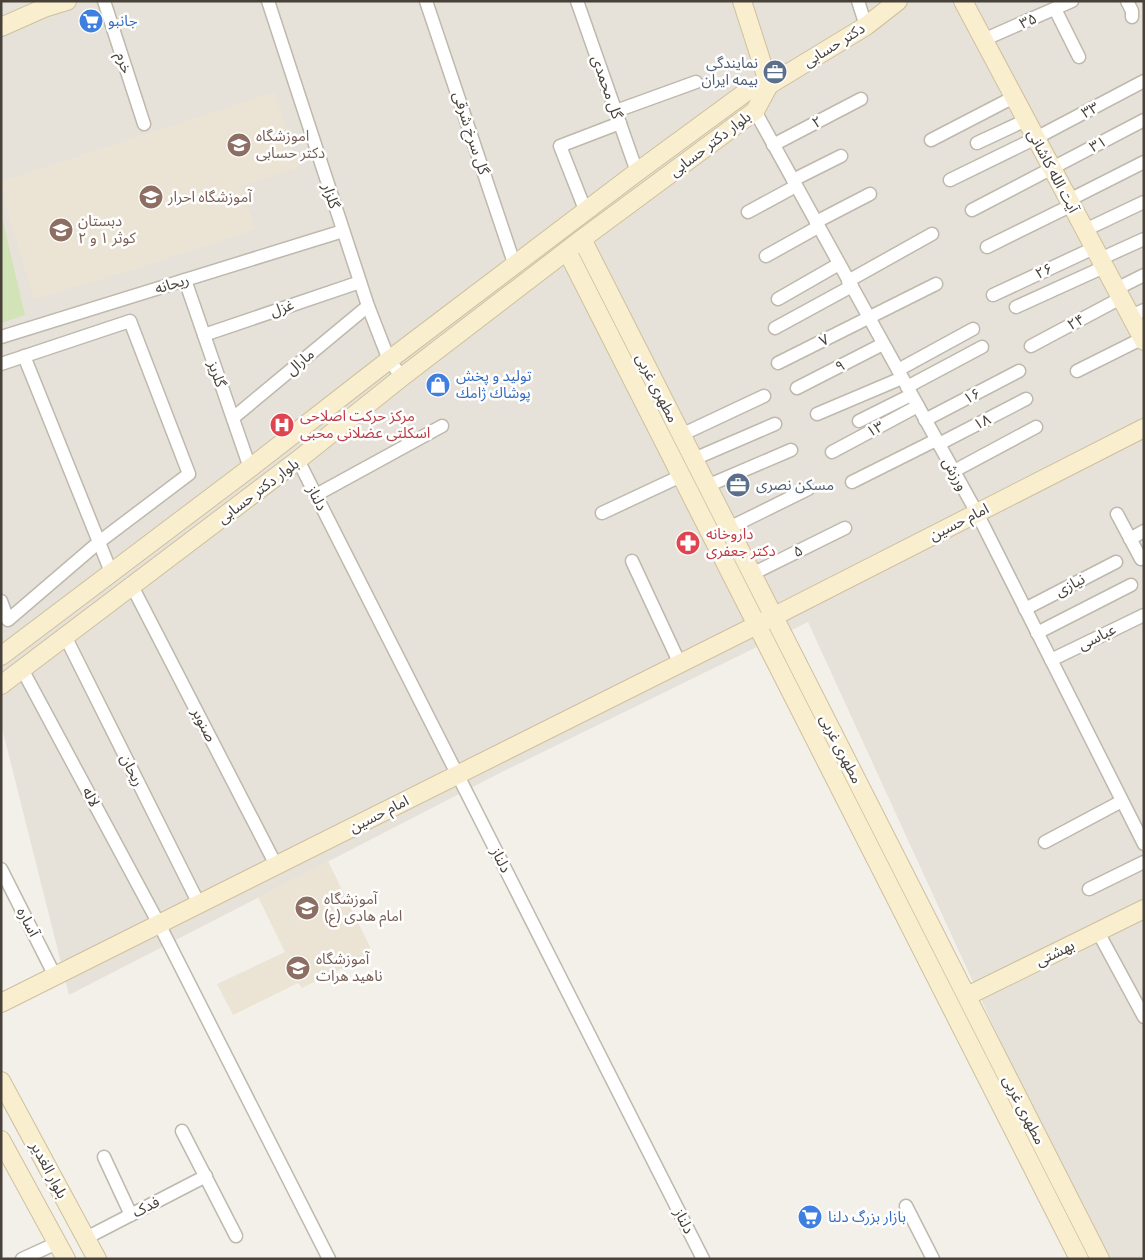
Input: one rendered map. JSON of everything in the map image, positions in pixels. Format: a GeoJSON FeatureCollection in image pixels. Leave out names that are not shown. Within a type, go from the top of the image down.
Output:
{"type":"FeatureCollection","features":[{"type":"Feature","properties":{"kind":"main road"},"geometry":{"type":"LineString","coordinates":[[742,1],[769,85]]}},
{"type":"Feature","properties":{"kind":"main road","name":"دکتر حسابی"},"geometry":{"type":"LineString","coordinates":[[769,85],[866,26],[898,1]]}},
{"type":"Feature","properties":{"kind":"main road","name":"آیت الله کاشانی"},"geometry":{"type":"LineString","coordinates":[[963,1],[1119,294],[1137,313],[1143,340]]}},
{"type":"Feature","properties":{"kind":"main road"},"geometry":{"type":"LineString","coordinates":[[1,27],[42,5],[65,2]]}},
{"type":"Feature","properties":{"kind":"main road","name":"بلوار دکتر حسابی"},"geometry":{"type":"LineString","coordinates":[[1,685],[298,460],[402,377],[582,239],[754,111],[769,85]]}},
{"type":"Feature","properties":{"kind":"main road","name":"بلوار دکتر حسابی"},"geometry":{"type":"LineString","coordinates":[[1,656],[637,172],[746,92],[769,85]]}},
{"type":"Feature","properties":{"kind":"main road","name":"مطهری غربی"},"geometry":{"type":"LineString","coordinates":[[582,239],[1100,1259]]}},
{"type":"Feature","properties":{"kind":"main road","name":"مطهری غربی"},"geometry":{"type":"LineString","coordinates":[[567,251],[1079,1259]]}},
{"type":"Feature","properties":{"kind":"main road"},"geometry":{"type":"LineString","coordinates":[[584,285],[593,276],[602,278]]}},
{"type":"Feature","properties":{"kind":"main road","name":"امام حسین"},"geometry":{"type":"LineString","coordinates":[[1,1003],[680,664],[1144,428]]}},
{"type":"Feature","properties":{"kind":"main road","name":"بهشتی"},"geometry":{"type":"LineString","coordinates":[[967,996],[1144,909]]}},
{"type":"Feature","properties":{"kind":"main road","name":"بلوار الغدیر"},"geometry":{"type":"LineString","coordinates":[[1,1081],[97,1259]]}},
{"type":"Feature","properties":{"kind":"main road","name":"بلوار الغدیر"},"geometry":{"type":"LineString","coordinates":[[1,1140],[66,1259]]}},
{"type":"Feature","properties":{"kind":"street","name":"خرم"},"geometry":{"type":"LineString","coordinates":[[104,1],[144,124]]}},
{"type":"Feature","properties":{"kind":"street","name":"گلزار"},"geometry":{"type":"LineString","coordinates":[[268,1],[368,306],[389,360],[402,377]]}},
{"type":"Feature","properties":{"kind":"street","name":"گل سرخ شرقی"},"geometry":{"type":"LineString","coordinates":[[426,1],[515,266]]}},
{"type":"Feature","properties":{"kind":"street","name":"گل محمدی"},"geometry":{"type":"LineString","coordinates":[[576,1],[637,172]]}},
{"type":"Feature","properties":{"kind":"street"},"geometry":{"type":"LineString","coordinates":[[858,1],[866,26]]}},
{"type":"Feature","properties":{"kind":"street","name":"۳۵"},"geometry":{"type":"LineString","coordinates":[[983,40],[1072,1]]}},
{"type":"Feature","properties":{"kind":"street"},"geometry":{"type":"LineString","coordinates":[[1127,1],[1132,11],[1132,17]]}},
{"type":"Feature","properties":{"kind":"street"},"geometry":{"type":"LineString","coordinates":[[1055,9],[1079,57]]}},
{"type":"Feature","properties":{"kind":"street"},"geometry":{"type":"LineString","coordinates":[[586,212],[560,146],[618,117],[696,82]]}},
{"type":"Feature","properties":{"kind":"street","name":"۳۳"},"geometry":{"type":"LineString","coordinates":[[950,180],[1144,82]]}},
{"type":"Feature","properties":{"kind":"street"},"geometry":{"type":"LineString","coordinates":[[931,140],[1014,97]]}},
{"type":"Feature","properties":{"kind":"street","name":"۲"},"geometry":{"type":"LineString","coordinates":[[773,145],[861,99]]}},
{"type":"Feature","properties":{"kind":"street","name":"ورزش"},"geometry":{"type":"LineString","coordinates":[[754,111],[977,513],[1144,844]]}},
{"type":"Feature","properties":{"kind":"street"},"geometry":{"type":"LineString","coordinates":[[977,143],[1026,120]]}},
{"type":"Feature","properties":{"kind":"street","name":"۳۱"},"geometry":{"type":"LineString","coordinates":[[972,210],[1144,120]]}},
{"type":"Feature","properties":{"kind":"street"},"geometry":{"type":"LineString","coordinates":[[748,212],[841,156]]}},
{"type":"Feature","properties":{"kind":"street"},"geometry":{"type":"LineString","coordinates":[[987,247],[1144,162]]}},
{"type":"Feature","properties":{"kind":"street"},"geometry":{"type":"LineString","coordinates":[[766,256],[870,194]]}},
{"type":"Feature","properties":{"kind":"street"},"geometry":{"type":"LineString","coordinates":[[1085,230],[1144,202]]}},
{"type":"Feature","properties":{"kind":"street","name":"ریحانه"},"geometry":{"type":"LineString","coordinates":[[1,337],[343,231]]}},
{"type":"Feature","properties":{"kind":"street"},"geometry":{"type":"LineString","coordinates":[[775,328],[932,234]]}},
{"type":"Feature","properties":{"kind":"street"},"geometry":{"type":"LineString","coordinates":[[1016,307],[1100,258],[1144,238]]}},
{"type":"Feature","properties":{"kind":"street","name":"۲۶"},"geometry":{"type":"LineString","coordinates":[[993,295],[1100,258]]}},
{"type":"Feature","properties":{"kind":"street"},"geometry":{"type":"LineString","coordinates":[[778,299],[839,264]]}},
{"type":"Feature","properties":{"kind":"street","name":"۲۴"},"geometry":{"type":"LineString","coordinates":[[1031,346],[1119,294],[1144,275]]}},
{"type":"Feature","properties":{"kind":"street","name":"گلریز"},"geometry":{"type":"LineString","coordinates":[[185,280],[250,468]]}},
{"type":"Feature","properties":{"kind":"street","name":"غزل"},"geometry":{"type":"LineString","coordinates":[[204,335],[360,282]]}},
{"type":"Feature","properties":{"kind":"street","name":"۷"},"geometry":{"type":"LineString","coordinates":[[778,363],[936,284]]}},
{"type":"Feature","properties":{"kind":"street","name":"مارال"},"geometry":{"type":"LineString","coordinates":[[233,418],[368,306]]}},
{"type":"Feature","properties":{"kind":"street"},"geometry":{"type":"LineString","coordinates":[[1,364],[130,321],[189,474],[99,542],[8,620],[1,601]]}},
{"type":"Feature","properties":{"kind":"street"},"geometry":{"type":"LineString","coordinates":[[859,421],[973,329]]}},
{"type":"Feature","properties":{"kind":"street"},"geometry":{"type":"LineString","coordinates":[[1077,371],[1143,340]]}},
{"type":"Feature","properties":{"kind":"street","name":"۹"},"geometry":{"type":"LineString","coordinates":[[797,388],[883,344]]}},
{"type":"Feature","properties":{"kind":"street"},"geometry":{"type":"LineString","coordinates":[[817,414],[905,382],[982,347]]}},
{"type":"Feature","properties":{"kind":"street"},"geometry":{"type":"LineString","coordinates":[[24,356],[111,572]]}},
{"type":"Feature","properties":{"kind":"street","name":"۱۶"},"geometry":{"type":"LineString","coordinates":[[925,420],[1019,371]]}},
{"type":"Feature","properties":{"kind":"street"},"geometry":{"type":"LineString","coordinates":[[681,435],[764,396]]}},
{"type":"Feature","properties":{"kind":"street","name":"۱۸"},"geometry":{"type":"LineString","coordinates":[[852,482],[1026,400]]}},
{"type":"Feature","properties":{"kind":"street","name":"۱۳"},"geometry":{"type":"LineString","coordinates":[[832,452],[918,406]]}},
{"type":"Feature","properties":{"kind":"street"},"geometry":{"type":"LineString","coordinates":[[694,459],[774,424]]}},
{"type":"Feature","properties":{"kind":"street"},"geometry":{"type":"LineString","coordinates":[[316,495],[442,426]]}},
{"type":"Feature","properties":{"kind":"street"},"geometry":{"type":"LineString","coordinates":[[954,471],[1036,428]]}},
{"type":"Feature","properties":{"kind":"street"},"geometry":{"type":"LineString","coordinates":[[708,486],[791,450]]}},
{"type":"Feature","properties":{"kind":"street","name":"دلناز"},"geometry":{"type":"LineString","coordinates":[[298,460],[703,1259]]}},
{"type":"Feature","properties":{"kind":"street"},"geometry":{"type":"LineString","coordinates":[[602,513],[681,476]]}},
{"type":"Feature","properties":{"kind":"street"},"geometry":{"type":"LineString","coordinates":[[728,528],[808,489]]}},
{"type":"Feature","properties":{"kind":"street"},"geometry":{"type":"LineString","coordinates":[[1117,514],[1141,559]]}},
{"type":"Feature","properties":{"kind":"street","name":"۵"},"geometry":{"type":"LineString","coordinates":[[752,574],[844,528]]}},
{"type":"Feature","properties":{"kind":"street"},"geometry":{"type":"LineString","coordinates":[[1130,538],[1144,531]]}},
{"type":"Feature","properties":{"kind":"street"},"geometry":{"type":"LineString","coordinates":[[632,562],[680,664]]}},
{"type":"Feature","properties":{"kind":"street","name":"نیازی"},"geometry":{"type":"LineString","coordinates":[[1025,609],[1116,562]]}},
{"type":"Feature","properties":{"kind":"street"},"geometry":{"type":"LineString","coordinates":[[1037,632],[1131,585]]}},
{"type":"Feature","properties":{"kind":"street","name":"صنوبر"},"geometry":{"type":"LineString","coordinates":[[132,586],[276,865]]}},
{"type":"Feature","properties":{"kind":"street","name":"عباسی"},"geometry":{"type":"LineString","coordinates":[[1051,660],[1144,615]]}},
{"type":"Feature","properties":{"kind":"street","name":"ریحان"},"geometry":{"type":"LineString","coordinates":[[65,636],[199,904]]}},
{"type":"Feature","properties":{"kind":"street","name":"لاله"},"geometry":{"type":"LineString","coordinates":[[22,669],[159,924],[330,1259]]}},
{"type":"Feature","properties":{"kind":"street"},"geometry":{"type":"LineString","coordinates":[[1045,842],[1122,801]]}},
{"type":"Feature","properties":{"kind":"street"},"geometry":{"type":"LineString","coordinates":[[1090,889],[1144,862]]}},
{"type":"Feature","properties":{"kind":"street","name":"آساره"},"geometry":{"type":"LineString","coordinates":[[1,869],[55,976]]}},
{"type":"Feature","properties":{"kind":"street"},"geometry":{"type":"LineString","coordinates":[[1098,932],[1144,1017]]}},
{"type":"Feature","properties":{"kind":"street"},"geometry":{"type":"LineString","coordinates":[[182,1131],[236,1236]]}},
{"type":"Feature","properties":{"kind":"street"},"geometry":{"type":"LineString","coordinates":[[104,1157],[131,1215]]}},
{"type":"Feature","properties":{"kind":"street","name":"فدک"},"geometry":{"type":"LineString","coordinates":[[86,1238],[206,1176]]}},
{"type":"Feature","properties":{"kind":"street"},"geometry":{"type":"LineString","coordinates":[[906,1206],[933,1259]]}},
{"type":"Feature","properties":{"kind":"street"},"geometry":{"type":"LineString","coordinates":[[22,1259],[57,1243]]}},
{"type":"Feature","properties":{"kind":"shaded area"},"geometry":{"type":"Polygon","coordinates":[[[1,1],[1144,1],[1144,1259],[1100,1259],[808,622],[498,774],[69,995],[1,724],[1,1]]]}},
{"type":"Feature","properties":{"kind":"shaded area"},"geometry":{"type":"Polygon","coordinates":[[[274,92],[299,168],[240,186],[255,229],[125,272],[34,299],[1,188],[1,182],[274,92]]]}},
{"type":"Feature","properties":{"kind":"shaded area"},"geometry":{"type":"Polygon","coordinates":[[[328,861],[373,953],[302,988],[298,983],[233,1015],[217,984],[285,952],[258,897],[328,861]]]}},
{"type":"Feature","properties":{"kind":"green space"},"geometry":{"type":"Polygon","coordinates":[[[1,213],[25,315],[1,323],[1,213]]]}},
{"type":"Feature","properties":{"kind":"place","name":"جانبو"},"geometry":{"type":"Point","coordinates":[91,21]}},
{"type":"Feature","properties":{"kind":"place","name":"نمایندگی بیمه ایران"},"geometry":{"type":"Point","coordinates":[775,72]}},
{"type":"Feature","properties":{"kind":"place","name":"اموزشگاه دکتر حسابی"},"geometry":{"type":"Point","coordinates":[239,145]}},
{"type":"Feature","properties":{"kind":"place","name":"آموزشگاه احرار"},"geometry":{"type":"Point","coordinates":[151,197]}},
{"type":"Feature","properties":{"kind":"place","name":"دبستان کوثر ۱ و ۲"},"geometry":{"type":"Point","coordinates":[61,230]}},
{"type":"Feature","properties":{"kind":"place","name":"توليد و پخش پوشاك ژامك"},"geometry":{"type":"Point","coordinates":[438,385]}},
{"type":"Feature","properties":{"kind":"place","name":"مرکز حرکت اصلاحی اسکلتی عضلانی محبی"},"geometry":{"type":"Point","coordinates":[282,425]}},
{"type":"Feature","properties":{"kind":"place","name":"مسکن نصری"},"geometry":{"type":"Point","coordinates":[738,485]}},
{"type":"Feature","properties":{"kind":"place","name":"داروخانه دکتر جعفری"},"geometry":{"type":"Point","coordinates":[688,543]}},
{"type":"Feature","properties":{"kind":"place","name":"آموزشگاه امام هادی (ع)"},"geometry":{"type":"Point","coordinates":[307,908]}},
{"type":"Feature","properties":{"kind":"place","name":"آموزشگاه ناهید هرات"},"geometry":{"type":"Point","coordinates":[298,968]}},
{"type":"Feature","properties":{"kind":"place","name":"بازار بزرگ دلنا"},"geometry":{"type":"Point","coordinates":[810,1217]}}]}
